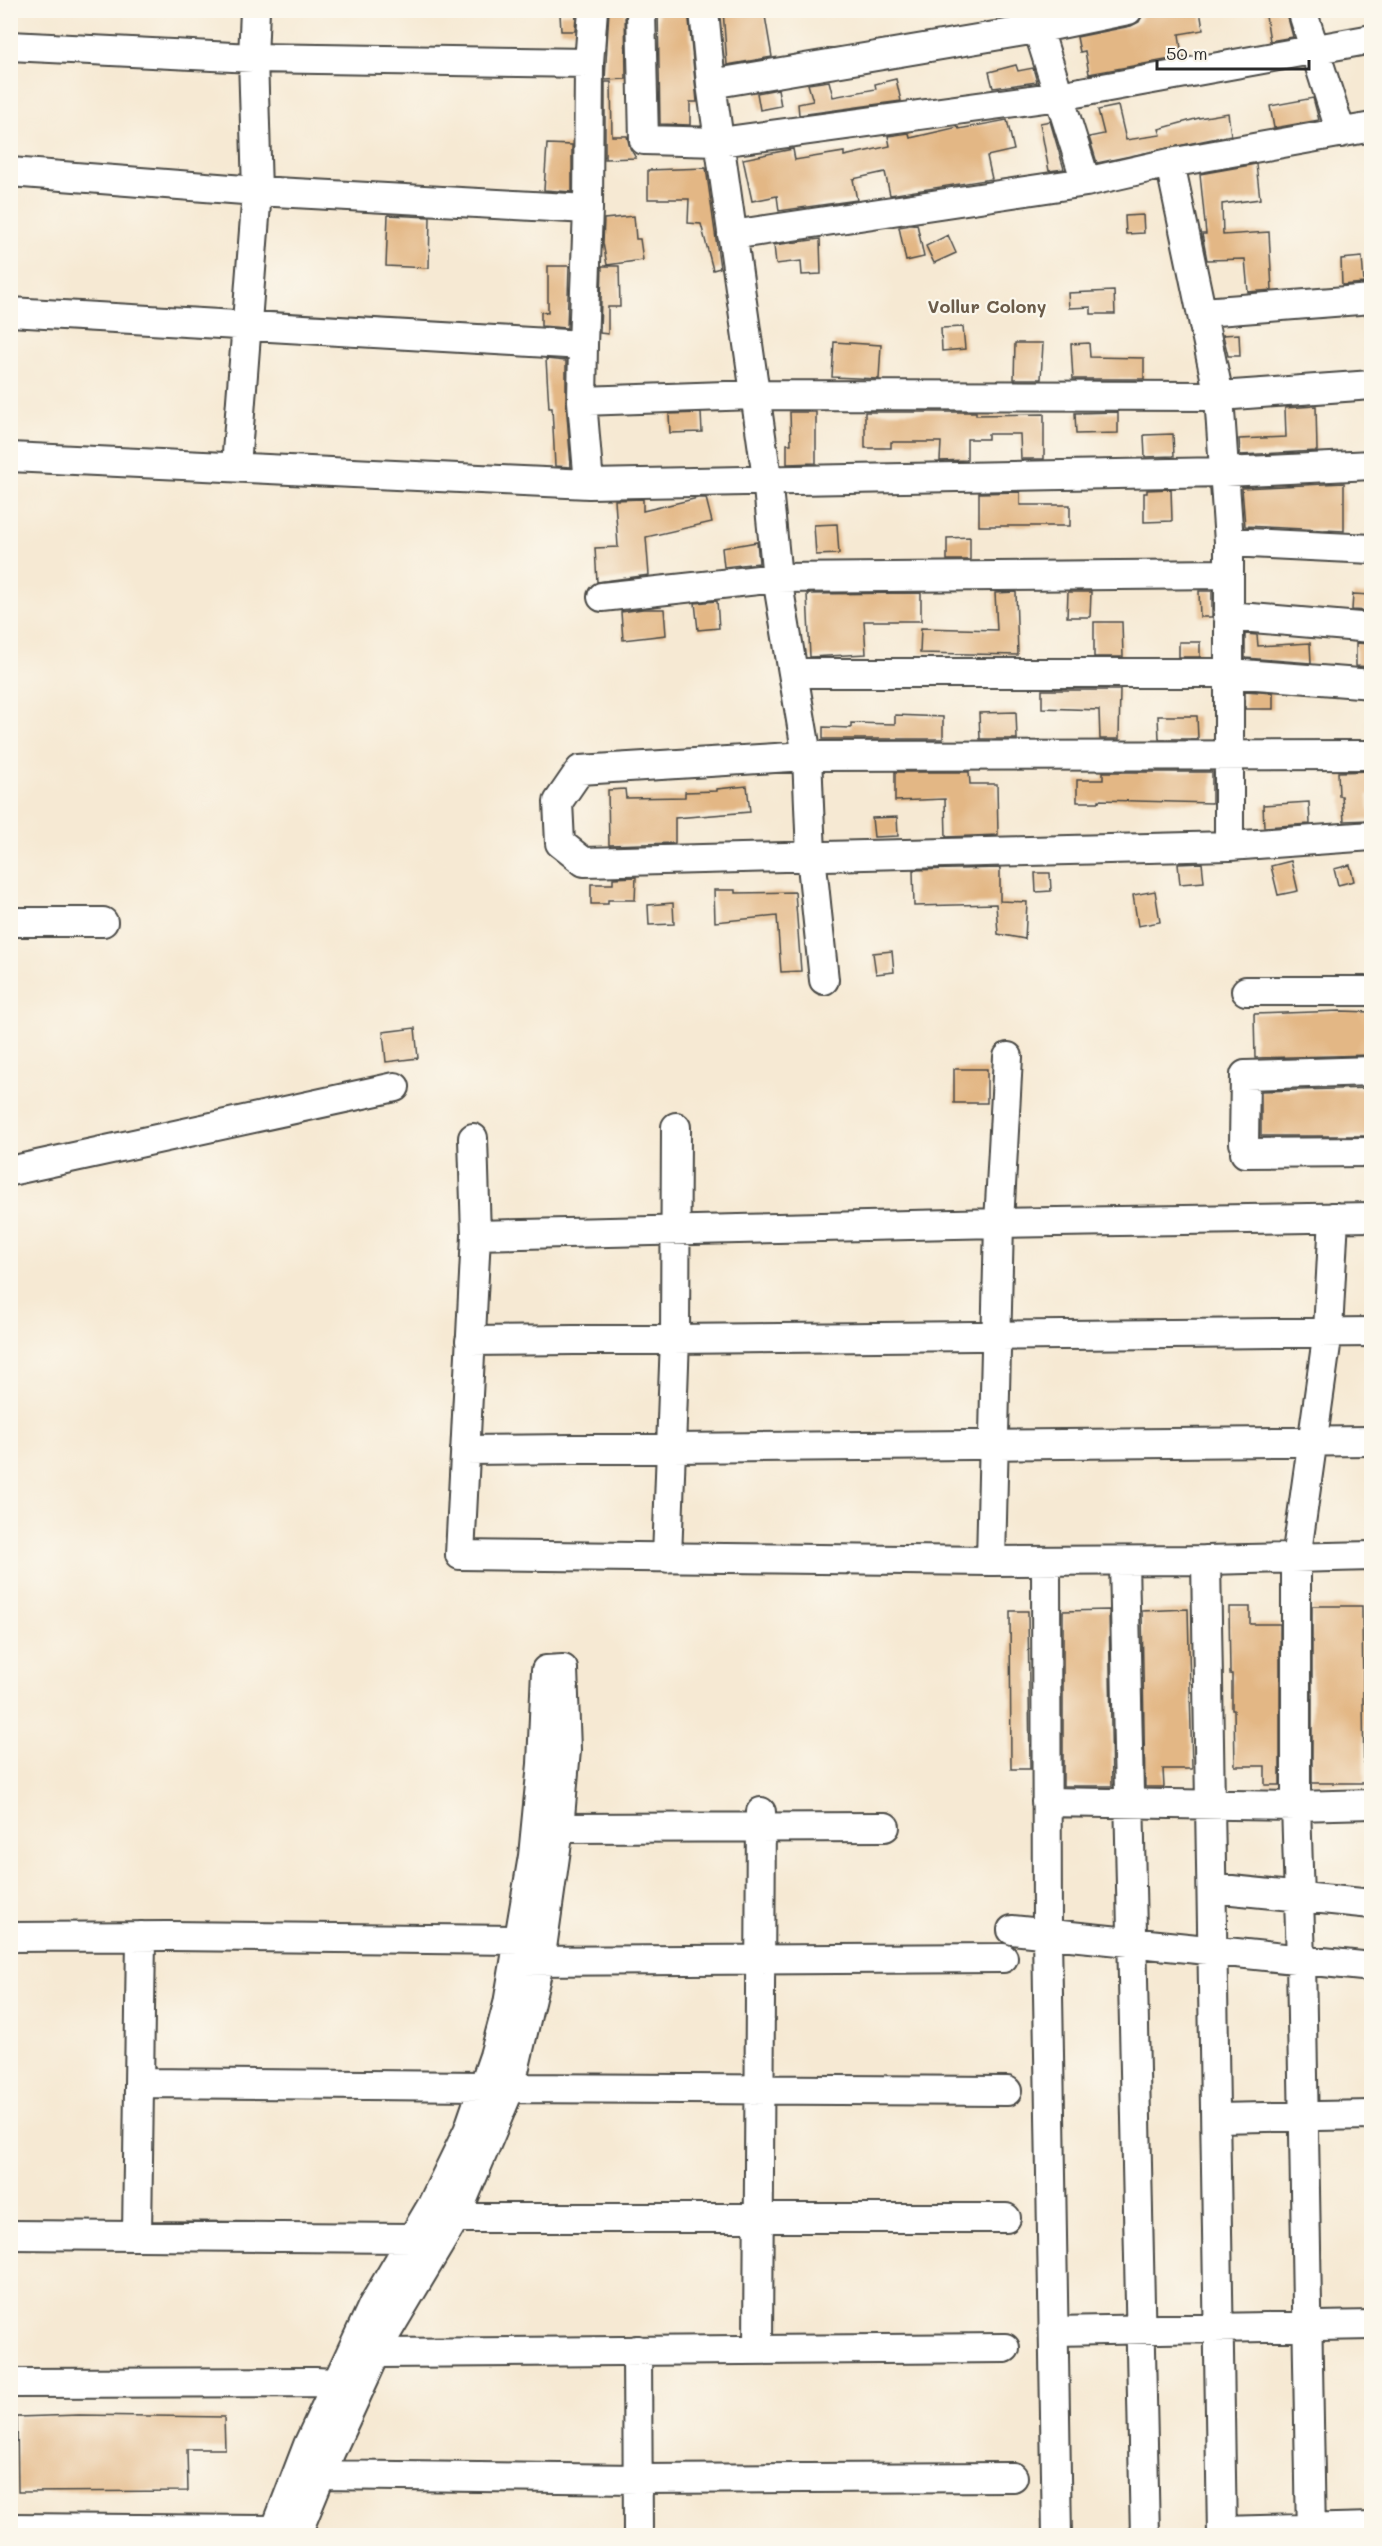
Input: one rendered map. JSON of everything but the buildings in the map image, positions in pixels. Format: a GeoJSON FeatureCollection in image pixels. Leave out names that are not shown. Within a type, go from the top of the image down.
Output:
{"type":"FeatureCollection","features":[{"type":"Feature","properties":{"kind":"street"},"geometry":{"type":"LineString","coordinates":[[236,466],[257,191],[253,58],[255,10]]}},
{"type":"Feature","properties":{"kind":"street"},"geometry":{"type":"LineString","coordinates":[[589,483],[582,401],[588,208],[589,63],[593,10]]}},
{"type":"Feature","properties":{"kind":"street"},"geometry":{"type":"LineString","coordinates":[[641,10],[644,140],[720,142],[1059,96],[1371,39]]}},
{"type":"Feature","properties":{"kind":"street"},"geometry":{"type":"LineString","coordinates":[[704,10],[711,84],[767,478],[777,578],[807,756],[811,855],[824,980]]}},
{"type":"Feature","properties":{"kind":"street"},"geometry":{"type":"LineString","coordinates":[[711,84],[1034,20],[1128,10]]}},
{"type":"Feature","properties":{"kind":"street"},"geometry":{"type":"LineString","coordinates":[[1302,10],[1341,133]]}},
{"type":"Feature","properties":{"kind":"street"},"geometry":{"type":"LineString","coordinates":[[1034,20],[1086,183]]}},
{"type":"Feature","properties":{"kind":"street"},"geometry":{"type":"LineString","coordinates":[[10,46],[253,58],[589,63]]}},
{"type":"Feature","properties":{"kind":"street"},"geometry":{"type":"LineString","coordinates":[[732,236],[1086,183],[1170,163],[1371,127]]}},
{"type":"Feature","properties":{"kind":"street"},"geometry":{"type":"LineString","coordinates":[[1170,163],[1219,396],[1229,542],[1229,846]]}},
{"type":"Feature","properties":{"kind":"street"},"geometry":{"type":"LineString","coordinates":[[10,172],[257,191],[588,208]]}},
{"type":"Feature","properties":{"kind":"street"},"geometry":{"type":"LineString","coordinates":[[1203,312],[1371,299]]}},
{"type":"Feature","properties":{"kind":"street"},"geometry":{"type":"LineString","coordinates":[[10,312],[583,345]]}},
{"type":"Feature","properties":{"kind":"street"},"geometry":{"type":"LineString","coordinates":[[582,401],[754,395],[1219,396],[1371,385]]}},
{"type":"Feature","properties":{"kind":"street"},"geometry":{"type":"LineString","coordinates":[[10,457],[589,483],[767,478],[1224,472],[1371,465]]}},
{"type":"Feature","properties":{"kind":"street"},"geometry":{"type":"LineString","coordinates":[[1229,542],[1371,549]]}},
{"type":"Feature","properties":{"kind":"street"},"geometry":{"type":"LineString","coordinates":[[602,597],[777,578],[1228,574]]}},
{"type":"Feature","properties":{"kind":"street"},"geometry":{"type":"LineString","coordinates":[[1228,616],[1371,628]]}},
{"type":"Feature","properties":{"kind":"street"},"geometry":{"type":"LineString","coordinates":[[793,673],[1230,673],[1371,684]]}},
{"type":"Feature","properties":{"kind":"street"},"geometry":{"type":"LineString","coordinates":[[1371,755],[807,756],[580,770],[558,802],[560,843],[584,862],[1229,846],[1371,837]]}},
{"type":"Feature","properties":{"kind":"street"},"geometry":{"type":"LineString","coordinates":[[10,922],[103,922]]}},
{"type":"Feature","properties":{"kind":"street"},"geometry":{"type":"LineString","coordinates":[[1246,991],[1371,991]]}},
{"type":"Feature","properties":{"kind":"street"},"geometry":{"type":"LineString","coordinates":[[991,1562],[999,1223],[1008,1057]]}},
{"type":"Feature","properties":{"kind":"street"},"geometry":{"type":"LineString","coordinates":[[1371,1071],[1245,1075],[1245,1148],[1371,1152]]}},
{"type":"Feature","properties":{"kind":"street"},"geometry":{"type":"LineString","coordinates":[[10,1171],[395,1087]]}},
{"type":"Feature","properties":{"kind":"street"},"geometry":{"type":"LineString","coordinates":[[667,1558],[675,1338],[676,1127]]}},
{"type":"Feature","properties":{"kind":"street"},"geometry":{"type":"LineString","coordinates":[[473,1138],[476,1235],[460,1555],[991,1562],[1296,1559],[1371,1556]]}},
{"type":"Feature","properties":{"kind":"street"},"geometry":{"type":"LineString","coordinates":[[1311,2532],[1302,1960],[1296,1806],[1296,1559],[1328,1331],[1334,1217]]}},
{"type":"Feature","properties":{"kind":"street"},"geometry":{"type":"LineString","coordinates":[[476,1235],[1371,1217]]}},
{"type":"Feature","properties":{"kind":"street"},"geometry":{"type":"LineString","coordinates":[[470,1341],[1371,1332]]}},
{"type":"Feature","properties":{"kind":"street"},"geometry":{"type":"LineString","coordinates":[[465,1450],[1371,1441]]}},
{"type":"Feature","properties":{"kind":"street"},"geometry":{"type":"LineString","coordinates":[[1206,1560],[1222,2533],[1311,2532],[1371,2527]]}},
{"type":"Feature","properties":{"kind":"street"},"geometry":{"type":"LineString","coordinates":[[1124,1561],[1145,2535]]}},
{"type":"Feature","properties":{"kind":"street"},"geometry":{"type":"LineString","coordinates":[[1046,1562],[1047,1934],[1057,2535]]}},
{"type":"Feature","properties":{"kind":"street"},"geometry":{"type":"LineString","coordinates":[[282,2534],[308,2445],[346,2391],[377,2353],[443,2212],[497,2087],[525,1954],[559,1828],[566,1750],[563,1669],[546,1670],[542,1764],[525,1954]]}},
{"type":"Feature","properties":{"kind":"street"},"geometry":{"type":"LineString","coordinates":[[1046,1802],[1296,1806],[1371,1804]]}},
{"type":"Feature","properties":{"kind":"street"},"geometry":{"type":"LineString","coordinates":[[758,2349],[761,1820]]}},
{"type":"Feature","properties":{"kind":"street"},"geometry":{"type":"LineString","coordinates":[[559,1828],[761,1820],[885,1827]]}},
{"type":"Feature","properties":{"kind":"street"},"geometry":{"type":"LineString","coordinates":[[1212,1888],[1371,1904]]}},
{"type":"Feature","properties":{"kind":"street"},"geometry":{"type":"LineString","coordinates":[[1012,1930],[1371,1967]]}},
{"type":"Feature","properties":{"kind":"street"},"geometry":{"type":"LineString","coordinates":[[10,1937],[141,1936],[525,1954],[760,1960],[1003,1958]]}},
{"type":"Feature","properties":{"kind":"street"},"geometry":{"type":"LineString","coordinates":[[137,2236],[141,1936]]}},
{"type":"Feature","properties":{"kind":"street"},"geometry":{"type":"LineString","coordinates":[[139,2083],[1006,2091]]}},
{"type":"Feature","properties":{"kind":"street"},"geometry":{"type":"LineString","coordinates":[[1216,2118],[1371,2115]]}},
{"type":"Feature","properties":{"kind":"street"},"geometry":{"type":"LineString","coordinates":[[282,2534],[321,2475],[373,2305],[412,2238],[443,2212],[759,2218],[1006,2218]]}},
{"type":"Feature","properties":{"kind":"street"},"geometry":{"type":"LineString","coordinates":[[10,2235],[412,2238]]}},
{"type":"Feature","properties":{"kind":"street"},"geometry":{"type":"LineString","coordinates":[[1054,2331],[1371,2325]]}},
{"type":"Feature","properties":{"kind":"street"},"geometry":{"type":"LineString","coordinates":[[377,2353],[1005,2348]]}},
{"type":"Feature","properties":{"kind":"street"},"geometry":{"type":"LineString","coordinates":[[638,2535],[646,2479],[646,2350]]}},
{"type":"Feature","properties":{"kind":"street"},"geometry":{"type":"LineString","coordinates":[[10,2383],[315,2382],[346,2391]]}},
{"type":"Feature","properties":{"kind":"street"},"geometry":{"type":"LineString","coordinates":[[321,2475],[646,2479],[1013,2477]]}},
{"type":"Feature","properties":{"kind":"street"},"geometry":{"type":"LineString","coordinates":[[646,2479],[656,2535]]}},
{"type":"Feature","properties":{"kind":"street"},"geometry":{"type":"LineString","coordinates":[[10,2528],[282,2534]]}},
{"type":"Feature","properties":{"kind":"district","name":"Vollur Colony"},"geometry":{"type":"Point","coordinates":[987,307]}}]}
